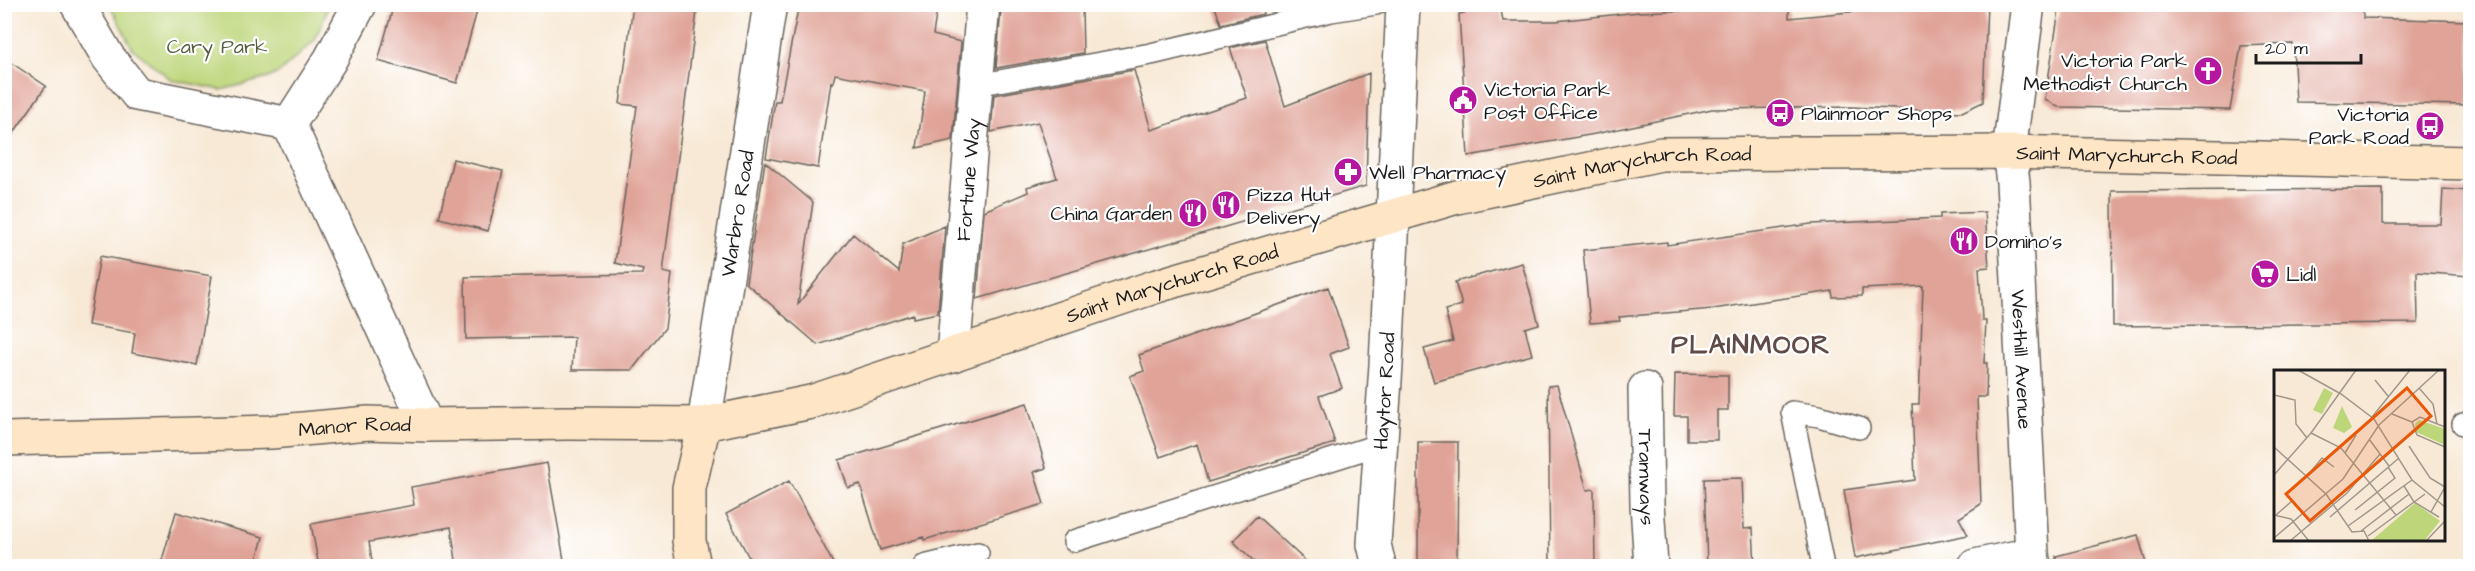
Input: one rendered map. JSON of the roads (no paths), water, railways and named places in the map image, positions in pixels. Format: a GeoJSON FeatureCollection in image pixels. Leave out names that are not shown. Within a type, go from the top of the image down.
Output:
{"type":"FeatureCollection","features":[{"type":"Feature","properties":{"kind":"street"},"geometry":{"type":"LineString","coordinates":[[77,4],[108,57],[137,94],[289,124]]}},
{"type":"Feature","properties":{"kind":"street"},"geometry":{"type":"LineString","coordinates":[[289,124],[330,60],[360,4]]}},
{"type":"Feature","properties":{"kind":"street","name":"Warbro Road"},"geometry":{"type":"LineString","coordinates":[[704,424],[770,4]]}},
{"type":"Feature","properties":{"kind":"street","name":"Fortune Way"},"geometry":{"type":"LineString","coordinates":[[953,355],[983,4]]}},
{"type":"Feature","properties":{"kind":"street","name":"Haytor Road"},"geometry":{"type":"LineString","coordinates":[[1379,567],[1374,544],[1403,4]]}},
{"type":"Feature","properties":{"kind":"street","name":"Westhill Avenue"},"geometry":{"type":"LineString","coordinates":[[2028,4],[2009,152],[2013,182],[2033,560]]}},
{"type":"Feature","properties":{"kind":"street"},"geometry":{"type":"LineString","coordinates":[[289,124],[427,425]]}},
{"type":"Feature","properties":{"kind":"street","name":"Saint Marychurch Road"},"geometry":{"type":"LineString","coordinates":[[704,424],[811,402],[1157,286],[1457,197],[1661,154],[2009,152],[2395,159],[2470,163]]}},
{"type":"Feature","properties":{"kind":"street","name":"Tramways"},"geometry":{"type":"LineString","coordinates":[[1645,389],[1647,504],[1651,567]]}},
{"type":"Feature","properties":{"kind":"street","name":"Manor Road"},"geometry":{"type":"LineString","coordinates":[[4,439],[271,432],[368,423],[427,425],[704,424]]}},
{"type":"Feature","properties":{"kind":"street"},"geometry":{"type":"LineString","coordinates":[[694,567],[689,541],[689,488],[704,424]]}},
{"type":"Feature","properties":{"kind":"street"},"geometry":{"type":"LineString","coordinates":[[1975,567],[2033,560]]}},
{"type":"Feature","properties":{"kind":"lane"},"geometry":{"type":"LineString","coordinates":[[976,84],[1151,54],[1331,11],[1376,4]]}},
{"type":"Feature","properties":{"kind":"lane"},"geometry":{"type":"LineString","coordinates":[[1823,567],[1792,412],[1819,416],[1859,428]]}},
{"type":"Feature","properties":{"kind":"lane"},"geometry":{"type":"LineString","coordinates":[[1074,541],[1381,444]]}},
{"type":"Feature","properties":{"kind":"lane"},"geometry":{"type":"LineString","coordinates":[[924,567],[978,553]]}},
{"type":"Feature","properties":{"kind":"place","name":"Victoria Park Methodist Church"},"geometry":{"type":"Point","coordinates":[2208,71]}},
{"type":"Feature","properties":{"kind":"place","name":"Victoria Park Post Office"},"geometry":{"type":"Point","coordinates":[1463,100]}},
{"type":"Feature","properties":{"kind":"place","name":"Plainmoor Shops"},"geometry":{"type":"Point","coordinates":[1780,113]}},
{"type":"Feature","properties":{"kind":"place","name":"Victoria Park Road"},"geometry":{"type":"Point","coordinates":[2430,126]}},
{"type":"Feature","properties":{"kind":"place","name":"Well Pharmacy"},"geometry":{"type":"Point","coordinates":[1348,172]}},
{"type":"Feature","properties":{"kind":"place","name":"Pizza Hut Delivery"},"geometry":{"type":"Point","coordinates":[1226,205]}},
{"type":"Feature","properties":{"kind":"place","name":"China Garden"},"geometry":{"type":"Point","coordinates":[1193,213]}},
{"type":"Feature","properties":{"kind":"place","name":"Domino's"},"geometry":{"type":"Point","coordinates":[1964,241]}},
{"type":"Feature","properties":{"kind":"place","name":"Lidl"},"geometry":{"type":"Point","coordinates":[2265,274]}},
{"type":"Feature","properties":{"kind":"district","name":"PLAINMOOR"},"geometry":{"type":"Point","coordinates":[1751,344]}},
{"type":"Feature","properties":{"kind":"park label","name":"Cary Park"},"geometry":{"type":"Point","coordinates":[217,46]}}]}
